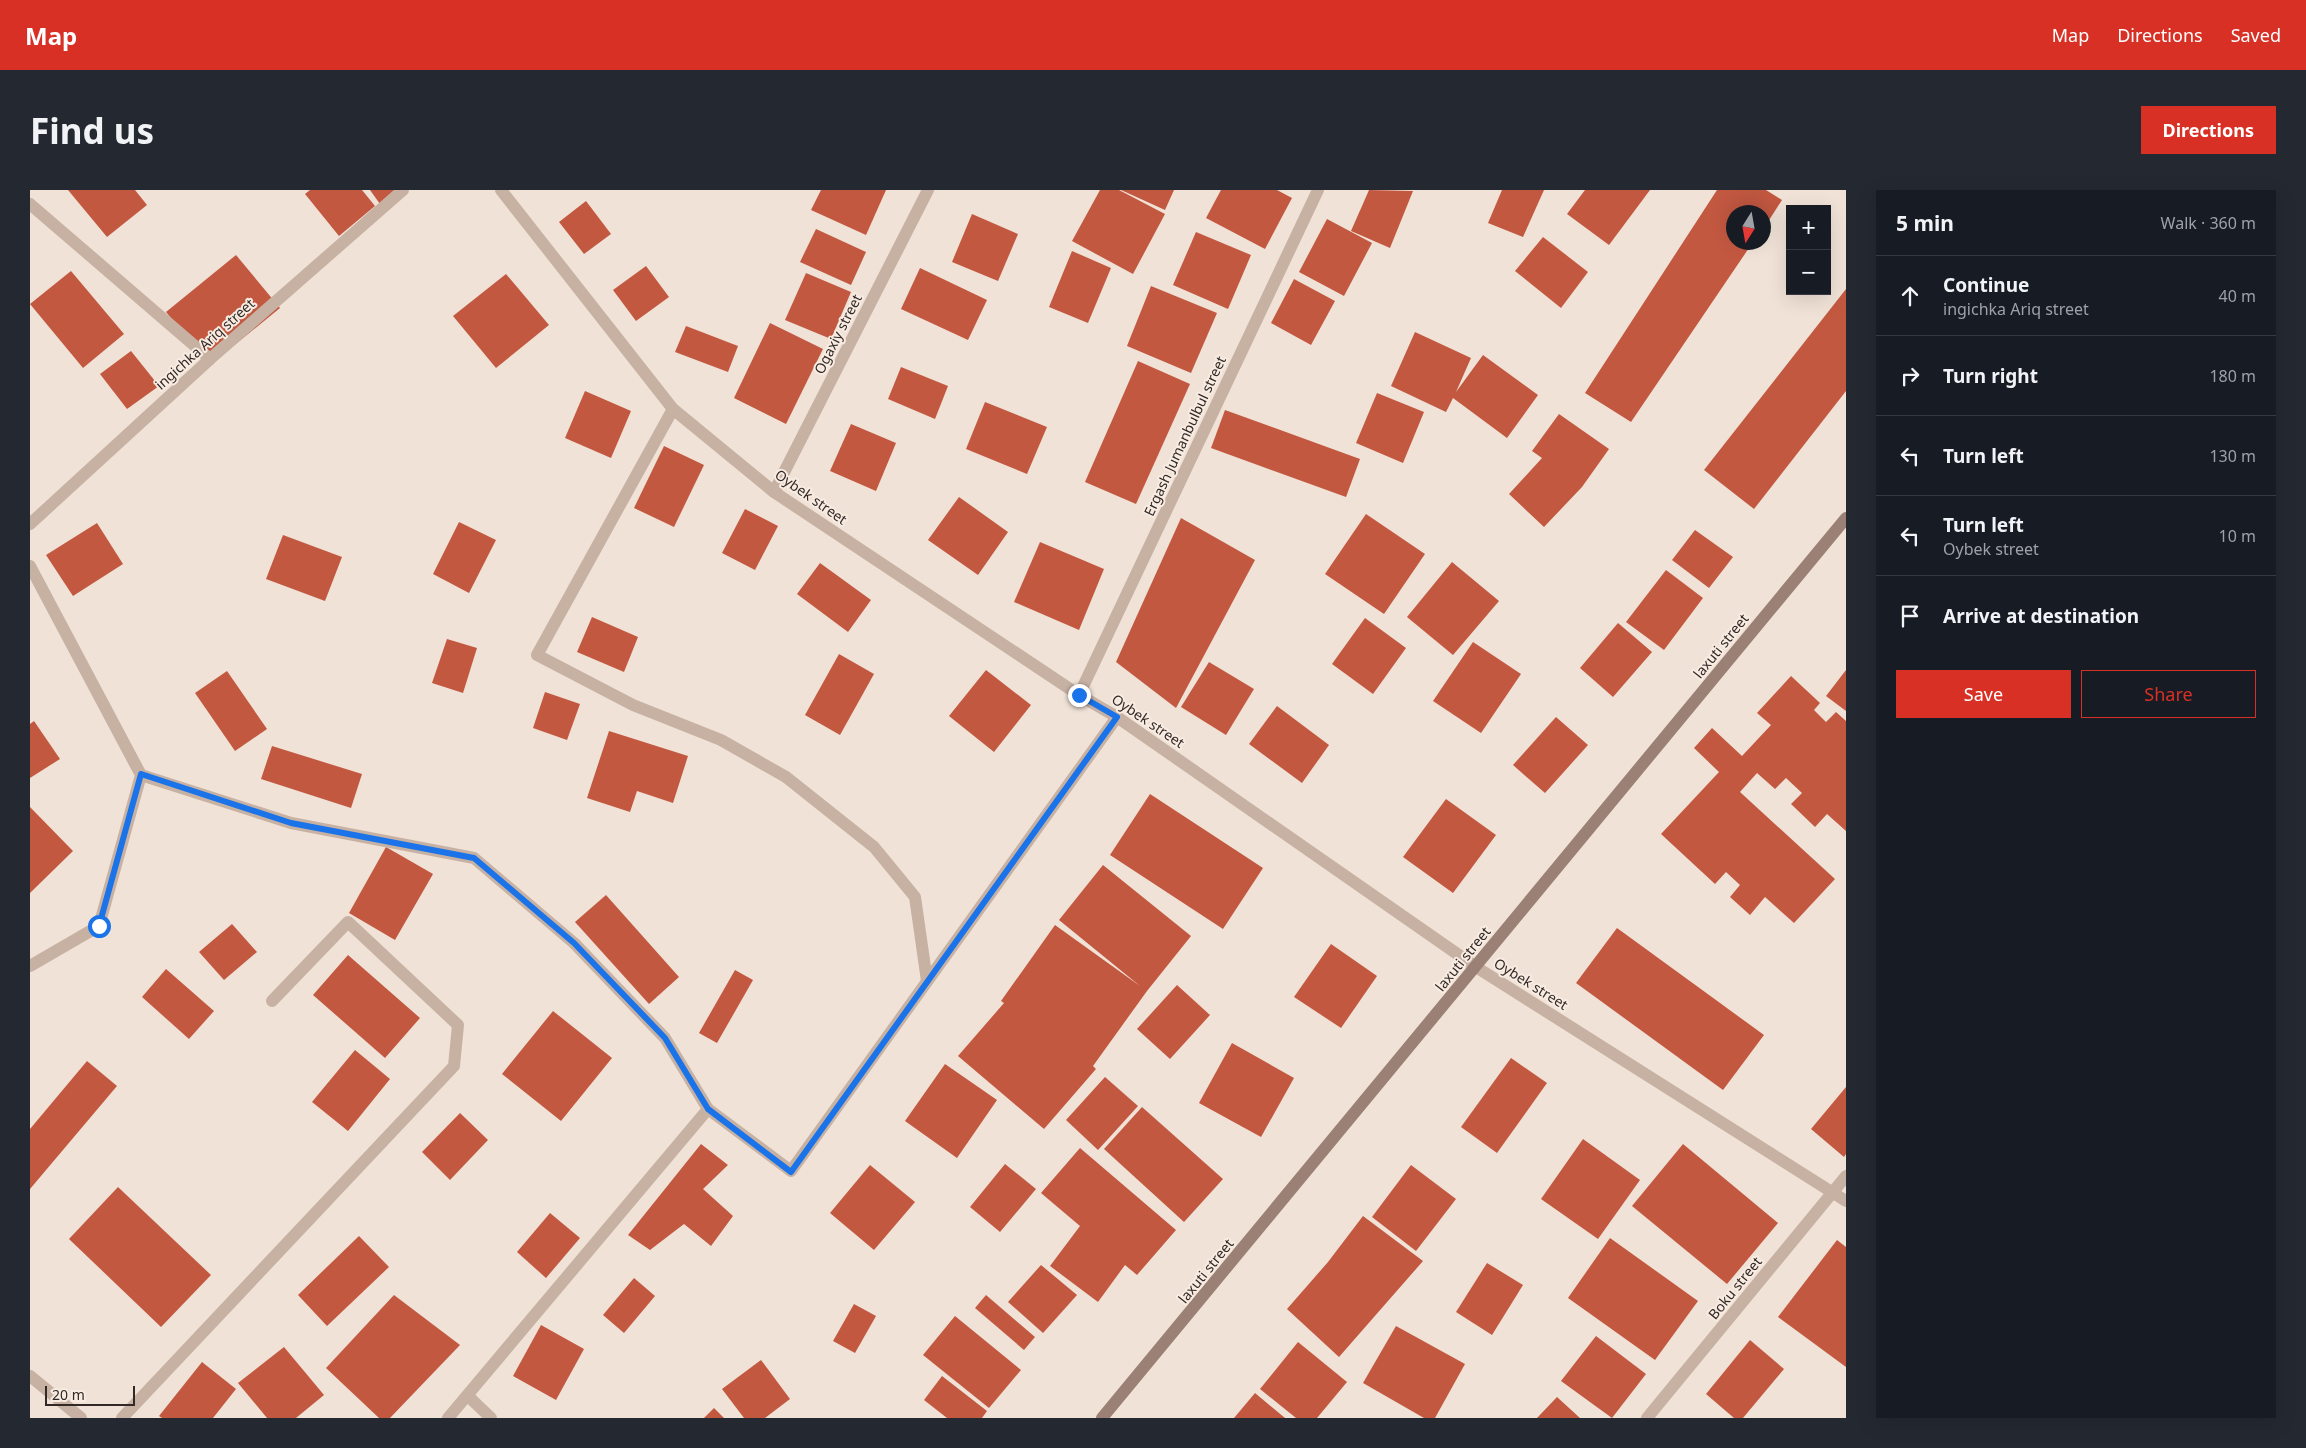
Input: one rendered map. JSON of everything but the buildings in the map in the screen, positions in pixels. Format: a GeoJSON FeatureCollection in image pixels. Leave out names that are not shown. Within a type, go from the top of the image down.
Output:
{"type":"FeatureCollection","features":[{"type":"Feature","properties":{"kind":"street","name":"ingichka Ariq street"},"geometry":{"type":"LineString","coordinates":[[30,524],[210,359],[403,190]]}},
{"type":"Feature","properties":{"kind":"street","name":"Oybek street"},"geometry":{"type":"LineString","coordinates":[[501,190],[673,409],[774,492],[1079,695],[1117,717],[1476,967],[1846,1201]]}},
{"type":"Feature","properties":{"kind":"street","name":"Ogaxiy street"},"geometry":{"type":"LineString","coordinates":[[774,492],[928,190]]}},
{"type":"Feature","properties":{"kind":"street","name":"Ergash Jumanbulbul street"},"geometry":{"type":"LineString","coordinates":[[1079,695],[1318,190]]}},
{"type":"Feature","properties":{"kind":"street"},"geometry":{"type":"LineString","coordinates":[[30,204],[210,359]]}},
{"type":"Feature","properties":{"kind":"street"},"geometry":{"type":"LineString","coordinates":[[673,409],[537,655],[634,705],[721,740],[786,777],[874,847],[915,897],[927,981]]}},
{"type":"Feature","properties":{"kind":"street","name":"laxuti street"},"geometry":{"type":"LineString","coordinates":[[1102,1418],[1846,518]]}},
{"type":"Feature","properties":{"kind":"street"},"geometry":{"type":"LineString","coordinates":[[30,566],[141,774],[99,926],[30,966]]}},
{"type":"Feature","properties":{"kind":"street"},"geometry":{"type":"LineString","coordinates":[[141,774],[291,823],[474,858],[574,943],[665,1038],[708,1109],[791,1172],[1117,717]]}},
{"type":"Feature","properties":{"kind":"street"},"geometry":{"type":"LineString","coordinates":[[122,1418],[454,1066],[458,1025],[348,922],[272,1001]]}},
{"type":"Feature","properties":{"kind":"street"},"geometry":{"type":"LineString","coordinates":[[448,1418],[708,1109]]}},
{"type":"Feature","properties":{"kind":"street","name":"Boku street"},"geometry":{"type":"LineString","coordinates":[[1647,1418],[1846,1176]]}},
{"type":"Feature","properties":{"kind":"street"},"geometry":{"type":"LineString","coordinates":[[30,1376],[81,1418]]}},
{"type":"Feature","properties":{"kind":"street"},"geometry":{"type":"LineString","coordinates":[[468,1396],[491,1418]]}},
{"type":"Feature","properties":{"kind":"route"},"geometry":{"type":"LineString","coordinates":[[99,926],[141,774],[291,823],[474,858],[574,943],[665,1038],[708,1109],[791,1172],[1117,717],[1079,695]]}}]}
